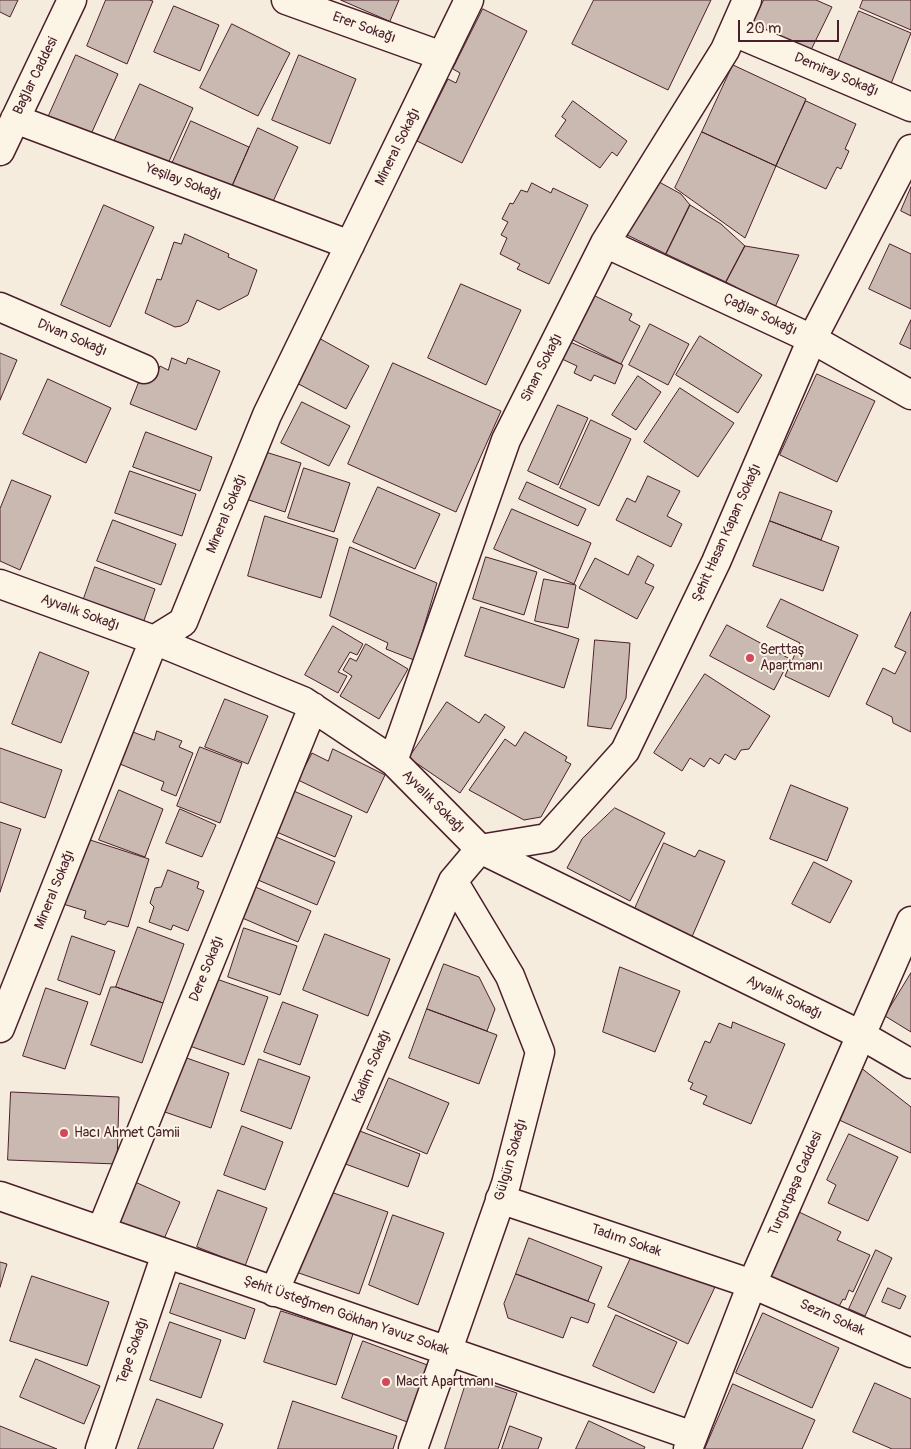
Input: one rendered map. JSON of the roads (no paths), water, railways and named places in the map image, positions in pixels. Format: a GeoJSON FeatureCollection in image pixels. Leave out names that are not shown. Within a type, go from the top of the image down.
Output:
{"type":"FeatureCollection","features":[{"type":"Feature","properties":{"kind":"street","name":"Bağlar Caddesi"},"geometry":{"type":"LineString","coordinates":[[0,151],[72,0]]}},
{"type":"Feature","properties":{"kind":"street","name":"Erer Sokağı"},"geometry":{"type":"LineString","coordinates":[[286,0],[442,56]]}},
{"type":"Feature","properties":{"kind":"street","name":"Mineral Sokağı"},"geometry":{"type":"LineString","coordinates":[[0,1028],[154,640],[183,622],[267,415],[469,0]]}},
{"type":"Feature","properties":{"kind":"street","name":"Sinan Sokağı"},"geometry":{"type":"LineString","coordinates":[[392,761],[506,440],[605,243],[725,50],[747,0]]}},
{"type":"Feature","properties":{"kind":"street","name":"Demiray Sokağı"},"geometry":{"type":"LineString","coordinates":[[734,32],[911,107]]}},
{"type":"Feature","properties":{"kind":"street","name":"Yeşilay Sokağı"},"geometry":{"type":"LineString","coordinates":[[15,119],[350,245]]}},
{"type":"Feature","properties":{"kind":"street","name":"Şehit Hasan Kapan Sokağı"},"geometry":{"type":"LineString","coordinates":[[480,850],[547,838],[625,751],[716,562],[812,339],[911,150]]}},
{"type":"Feature","properties":{"kind":"street","name":"Çağlar Sokağı"},"geometry":{"type":"LineString","coordinates":[[605,243],[812,339],[911,395]]}},
{"type":"Feature","properties":{"kind":"street","name":"Divan Sokağı"},"geometry":{"type":"LineString","coordinates":[[0,307],[144,369]]}},
{"type":"Feature","properties":{"kind":"street","name":"Ayvalık Sokağı"},"geometry":{"type":"LineString","coordinates":[[0,584],[154,640],[303,701],[392,761],[480,850],[861,1035],[911,1064]]}},
{"type":"Feature","properties":{"kind":"street","name":"Dere Sokağı"},"geometry":{"type":"LineString","coordinates":[[101,1232],[313,707]]}},
{"type":"Feature","properties":{"kind":"street","name":"Kadim Sokağı"},"geometry":{"type":"LineString","coordinates":[[274,1292],[453,881],[480,850]]}},
{"type":"Feature","properties":{"kind":"street","name":"Gülgün Sokağı"},"geometry":{"type":"LineString","coordinates":[[413,1449],[500,1199],[540,1052],[510,976],[453,881]]}},
{"type":"Feature","properties":{"kind":"street","name":"Turgutpaşa Caddesi"},"geometry":{"type":"LineString","coordinates":[[691,1442],[752,1284],[911,921]]}},
{"type":"Feature","properties":{"kind":"street","name":"Şehit Üsteğmen Gökhan Yavuz Sokak"},"geometry":{"type":"LineString","coordinates":[[0,1196],[447,1351],[691,1442]]}},
{"type":"Feature","properties":{"kind":"street","name":"Tadım Sokak"},"geometry":{"type":"LineString","coordinates":[[500,1199],[752,1284]]}},
{"type":"Feature","properties":{"kind":"street","name":"Tepe Sokağı"},"geometry":{"type":"LineString","coordinates":[[100,1449],[166,1254]]}},
{"type":"Feature","properties":{"kind":"street","name":"Sezin Sokak"},"geometry":{"type":"LineString","coordinates":[[752,1284],[911,1353]]}},
{"type":"Feature","properties":{"kind":"place","name":"Serttaş Apartmanı"},"geometry":{"type":"Point","coordinates":[750,658]}},
{"type":"Feature","properties":{"kind":"place","name":"Hacı Ahmet Camii"},"geometry":{"type":"Point","coordinates":[64,1133]}},
{"type":"Feature","properties":{"kind":"place","name":"Macit Apartmanı"},"geometry":{"type":"Point","coordinates":[386,1382]}}]}
